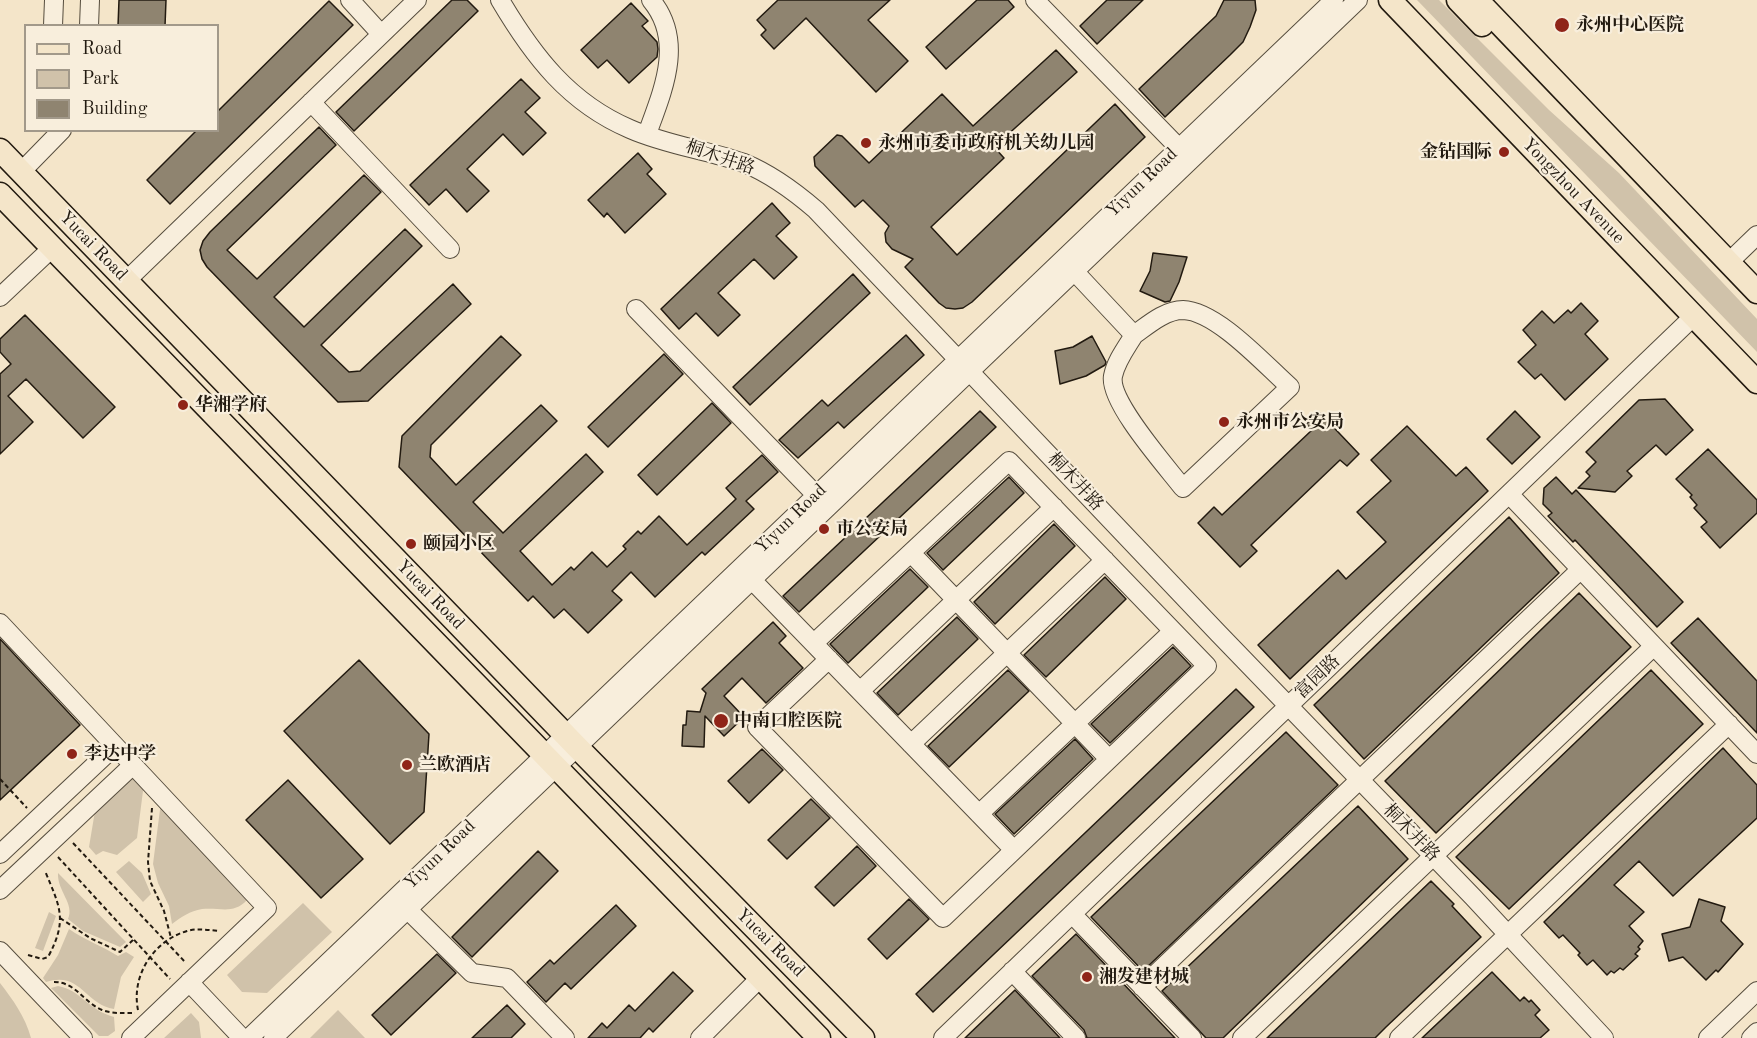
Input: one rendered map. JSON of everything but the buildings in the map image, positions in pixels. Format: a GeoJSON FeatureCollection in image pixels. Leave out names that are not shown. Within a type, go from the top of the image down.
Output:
{"type":"FeatureCollection","features":[{"type":"Feature","properties":{"kind":"main road","name":"Yongzhou Avenue"},"geometry":{"type":"LineString","coordinates":[[1390,0],[1757,382]]}},
{"type":"Feature","properties":{"kind":"main road"},"geometry":{"type":"LineString","coordinates":[[1458,0],[1560,108],[1601,130]]}},
{"type":"Feature","properties":{"kind":"main road"},"geometry":{"type":"LineString","coordinates":[[1477,0],[1729,262],[1754,282]]}},
{"type":"Feature","properties":{"kind":"main road","name":"Yucai Road"},"geometry":{"type":"LineString","coordinates":[[8,163],[126,281],[492,660],[863,1038]]}},
{"type":"Feature","properties":{"kind":"main road","name":"Yucai Road"},"geometry":{"type":"LineString","coordinates":[[0,194],[819,1038]]}},
{"type":"Feature","properties":{"kind":"main road"},"geometry":{"type":"LineString","coordinates":[[471,680],[492,660]]}},
{"type":"Feature","properties":{"kind":"main road"},"geometry":{"type":"LineString","coordinates":[[627,842],[649,821]]}},
{"type":"Feature","properties":{"kind":"street"},"geometry":{"type":"LineString","coordinates":[[53,24],[54,0]]}},
{"type":"Feature","properties":{"kind":"street"},"geometry":{"type":"LineString","coordinates":[[89,24],[90,0]]}},
{"type":"Feature","properties":{"kind":"street"},"geometry":{"type":"LineString","coordinates":[[350,0],[381,34]]}},
{"type":"Feature","properties":{"kind":"street"},"geometry":{"type":"LineString","coordinates":[[126,281],[417,0]]}},
{"type":"Feature","properties":{"kind":"street","name":"桐木井路"},"geometry":{"type":"LineString","coordinates":[[500,0],[521,35],[550,73],[584,103],[630,129],[745,164],[783,182],[816,210],[1605,1038]]}},
{"type":"Feature","properties":{"kind":"street"},"geometry":{"type":"LineString","coordinates":[[647,134],[666,80],[670,55],[668,32],[658,8],[651,0]]}},
{"type":"Feature","properties":{"kind":"street"},"geometry":{"type":"LineString","coordinates":[[1035,0],[1179,148]]}},
{"type":"Feature","properties":{"kind":"street","name":"Yiyun Road"},"geometry":{"type":"LineString","coordinates":[[571,741],[752,579],[1179,148],[1334,0]]}},
{"type":"Feature","properties":{"kind":"street","name":"Yiyun Road"},"geometry":{"type":"LineString","coordinates":[[249,1038],[571,741],[816,495],[1074,272],[1358,0]]}},
{"type":"Feature","properties":{"kind":"street"},"geometry":{"type":"LineString","coordinates":[[311,102],[450,249]]}},
{"type":"Feature","properties":{"kind":"street"},"geometry":{"type":"LineString","coordinates":[[8,163],[59,132]]}},
{"type":"Feature","properties":{"kind":"street"},"geometry":{"type":"LineString","coordinates":[[1729,262],[1757,235]]}},
{"type":"Feature","properties":{"kind":"street"},"geometry":{"type":"LineString","coordinates":[[0,297],[52,248]]}},
{"type":"Feature","properties":{"kind":"street"},"geometry":{"type":"LineString","coordinates":[[1074,272],[1134,335]]}},
{"type":"Feature","properties":{"kind":"street"},"geometry":{"type":"LineString","coordinates":[[636,309],[816,495]]}},
{"type":"Feature","properties":{"kind":"street"},"geometry":{"type":"LineString","coordinates":[[1182,310],[1203,315],[1219,324],[1290,387],[1183,488],[1127,415],[1116,397],[1112,378],[1120,357],[1134,335],[1158,318],[1182,310]]}},
{"type":"Feature","properties":{"kind":"street","name":"富园路"},"geometry":{"type":"LineString","coordinates":[[943,1038],[1694,316]]}},
{"type":"Feature","properties":{"kind":"street"},"geometry":{"type":"LineString","coordinates":[[814,643],[1009,461],[1207,666],[943,918],[757,727],[829,659]]}},
{"type":"Feature","properties":{"kind":"street"},"geometry":{"type":"LineString","coordinates":[[1509,494],[1757,754]]}},
{"type":"Feature","properties":{"kind":"street"},"geometry":{"type":"LineString","coordinates":[[860,691],[1054,507]]}},
{"type":"Feature","properties":{"kind":"street"},"geometry":{"type":"LineString","coordinates":[[911,553],[1109,759]]}},
{"type":"Feature","properties":{"kind":"street"},"geometry":{"type":"LineString","coordinates":[[911,744],[1105,560]]}},
{"type":"Feature","properties":{"kind":"street"},"geometry":{"type":"LineString","coordinates":[[1142,987],[1581,570]]}},
{"type":"Feature","properties":{"kind":"street"},"geometry":{"type":"LineString","coordinates":[[752,579],[1014,850]]}},
{"type":"Feature","properties":{"kind":"street"},"geometry":{"type":"LineString","coordinates":[[0,623],[267,908],[131,1038]]}},
{"type":"Feature","properties":{"kind":"street"},"geometry":{"type":"LineString","coordinates":[[979,814],[1173,631]]}},
{"type":"Feature","properties":{"kind":"street"},"geometry":{"type":"LineString","coordinates":[[1242,1038],[1654,646]]}},
{"type":"Feature","properties":{"kind":"street"},"geometry":{"type":"LineString","coordinates":[[1399,1038],[1729,724]]}},
{"type":"Feature","properties":{"kind":"street"},"geometry":{"type":"LineString","coordinates":[[0,854],[115,746]]}},
{"type":"Feature","properties":{"kind":"street","name":"Yiyun Road"},"geometry":{"type":"LineString","coordinates":[[273,1038],[407,909],[549,762]]}},
{"type":"Feature","properties":{"kind":"street"},"geometry":{"type":"LineString","coordinates":[[0,890],[133,765]]}},
{"type":"Feature","properties":{"kind":"street"},"geometry":{"type":"LineString","coordinates":[[407,909],[472,973],[507,978],[566,1038]]}},
{"type":"Feature","properties":{"kind":"street"},"geometry":{"type":"LineString","coordinates":[[1072,914],[1192,1038]]}},
{"type":"Feature","properties":{"kind":"street"},"geometry":{"type":"LineString","coordinates":[[0,951],[83,1038]]}},
{"type":"Feature","properties":{"kind":"street"},"geometry":{"type":"LineString","coordinates":[[1012,971],[1076,1038]]}},
{"type":"Feature","properties":{"kind":"street"},"geometry":{"type":"LineString","coordinates":[[700,1038],[760,978]]}},
{"type":"Feature","properties":{"kind":"street"},"geometry":{"type":"LineString","coordinates":[[189,982],[242,1038]]}},
{"type":"Feature","properties":{"kind":"street"},"geometry":{"type":"LineString","coordinates":[[1708,1038],[1757,991]]}},
{"type":"Feature","properties":{"kind":"street"},"geometry":{"type":"LineString","coordinates":[[1750,1038],[1757,1032]]}},
{"type":"Feature","properties":{"kind":"path"},"geometry":{"type":"LineString","coordinates":[[0,779],[38,819]]}},
{"type":"Feature","properties":{"kind":"path"},"geometry":{"type":"LineString","coordinates":[[153,787],[149,872],[153,888],[164,911],[171,938]]}},
{"type":"Feature","properties":{"kind":"path"},"geometry":{"type":"LineString","coordinates":[[63,831],[166,942],[189,982]]}},
{"type":"Feature","properties":{"kind":"path"},"geometry":{"type":"LineString","coordinates":[[26,955],[48,957],[55,944],[60,918],[60,905],[43,850]]}},
{"type":"Feature","properties":{"kind":"path"},"geometry":{"type":"LineString","coordinates":[[43,850],[150,957],[189,982]]}},
{"type":"Feature","properties":{"kind":"path"},"geometry":{"type":"LineString","coordinates":[[60,918],[90,938],[120,952],[134,939]]}},
{"type":"Feature","properties":{"kind":"path"},"geometry":{"type":"LineString","coordinates":[[39,991],[54,982],[63,982],[71,985],[90,1003],[102,1010],[113,1013],[138,1013],[135,997],[137,983],[144,965],[171,938],[187,931],[201,929],[220,932],[236,938]]}},
{"type":"Feature","properties":{"kind":"green space"},"geometry":{"type":"Polygon","coordinates":[[[1417,0],[1439,0],[1549,110],[1619,173],[1757,319],[1757,352],[1417,0]]]}},
{"type":"Feature","properties":{"kind":"green space"},"geometry":{"type":"Polygon","coordinates":[[[131,776],[144,783],[137,838],[117,855],[103,851],[96,855],[89,847],[95,811],[131,776]]]}},
{"type":"Feature","properties":{"kind":"green space"},"geometry":{"type":"Polygon","coordinates":[[[161,802],[247,900],[242,905],[231,909],[198,910],[172,924],[169,906],[158,883],[153,864],[161,802]]]}},
{"type":"Feature","properties":{"kind":"green space"},"geometry":{"type":"Polygon","coordinates":[[[129,861],[142,873],[151,894],[143,902],[116,872],[129,861]]]}},
{"type":"Feature","properties":{"kind":"green space"},"geometry":{"type":"Polygon","coordinates":[[[58,873],[126,942],[120,947],[83,931],[68,919],[70,913],[68,903],[58,880],[58,873]]]}},
{"type":"Feature","properties":{"kind":"green space"},"geometry":{"type":"Polygon","coordinates":[[[303,903],[332,932],[267,993],[242,992],[227,975],[303,903]]]}},
{"type":"Feature","properties":{"kind":"green space"},"geometry":{"type":"Polygon","coordinates":[[[49,912],[56,916],[43,951],[35,948],[49,912]]]}},
{"type":"Feature","properties":{"kind":"green space"},"geometry":{"type":"Polygon","coordinates":[[[69,929],[118,956],[126,952],[134,957],[121,977],[114,1009],[96,1001],[75,984],[58,980],[46,982],[43,978],[58,955],[69,929]]]}},
{"type":"Feature","properties":{"kind":"green space"},"geometry":{"type":"Polygon","coordinates":[[[0,983],[22,1015],[31,1038],[0,1038],[0,983]]]}},
{"type":"Feature","properties":{"kind":"green space"},"geometry":{"type":"Polygon","coordinates":[[[58,986],[66,988],[98,1010],[114,1017],[115,1031],[108,1036],[99,1036],[51,988],[58,986]]]}},
{"type":"Feature","properties":{"kind":"green space"},"geometry":{"type":"Polygon","coordinates":[[[338,1010],[365,1038],[310,1038],[338,1010]]]}},
{"type":"Feature","properties":{"kind":"green space"},"geometry":{"type":"Polygon","coordinates":[[[191,1013],[199,1022],[201,1038],[164,1038],[191,1013]]]}},
{"type":"Feature","properties":{"kind":"place","name":"永州中心医院"},"geometry":{"type":"Point","coordinates":[1562,25]}},
{"type":"Feature","properties":{"kind":"place","name":"永州市委市政府机关幼儿园"},"geometry":{"type":"Point","coordinates":[866,143]}},
{"type":"Feature","properties":{"kind":"place","name":"金钻国际"},"geometry":{"type":"Point","coordinates":[1504,152]}},
{"type":"Feature","properties":{"kind":"place","name":"华湘学府"},"geometry":{"type":"Point","coordinates":[183,405]}},
{"type":"Feature","properties":{"kind":"place","name":"永州市公安局"},"geometry":{"type":"Point","coordinates":[1224,422]}},
{"type":"Feature","properties":{"kind":"place","name":"市公安局"},"geometry":{"type":"Point","coordinates":[824,529]}},
{"type":"Feature","properties":{"kind":"place","name":"颐园小区"},"geometry":{"type":"Point","coordinates":[411,544]}},
{"type":"Feature","properties":{"kind":"place","name":"中南口腔医院"},"geometry":{"type":"Point","coordinates":[721,721]}},
{"type":"Feature","properties":{"kind":"place","name":"李达中学"},"geometry":{"type":"Point","coordinates":[72,754]}},
{"type":"Feature","properties":{"kind":"place","name":"兰欧酒店"},"geometry":{"type":"Point","coordinates":[407,765]}},
{"type":"Feature","properties":{"kind":"place","name":"湘发建材城"},"geometry":{"type":"Point","coordinates":[1087,977]}}]}
